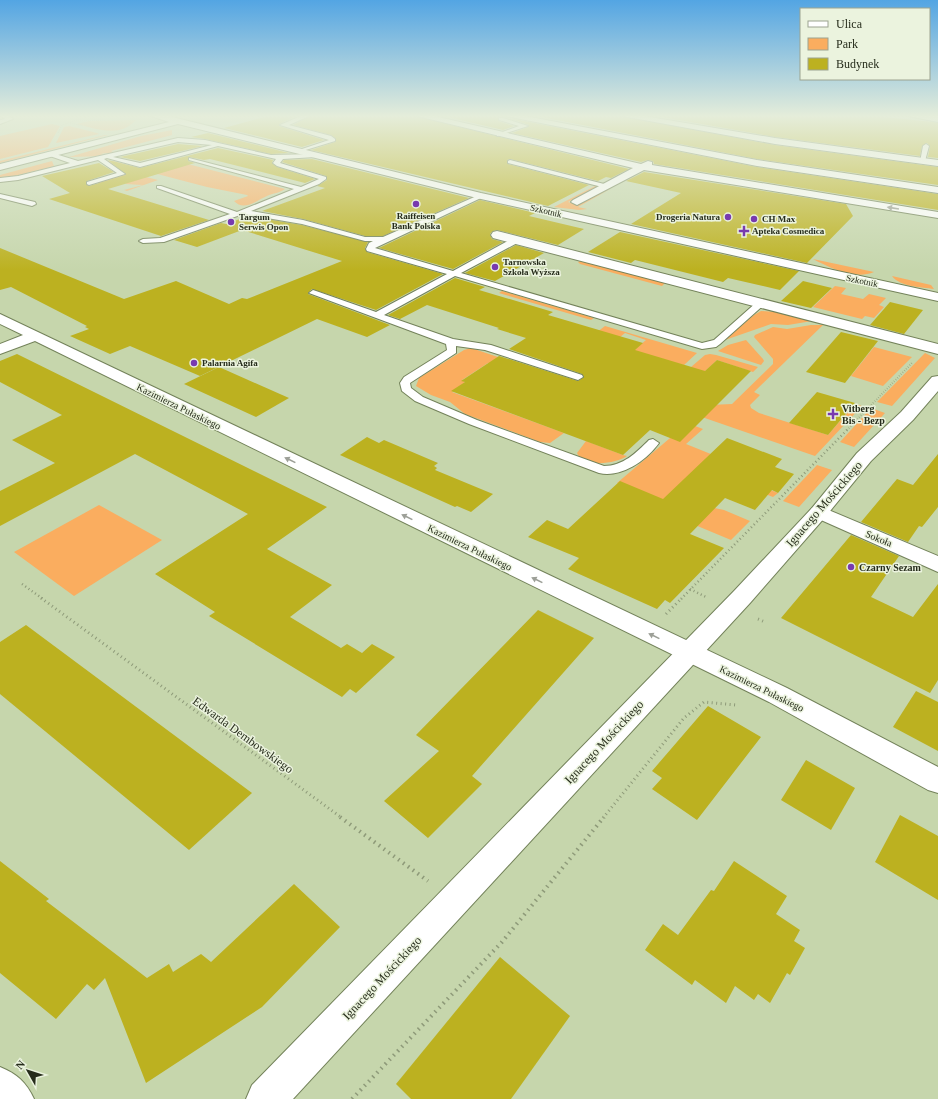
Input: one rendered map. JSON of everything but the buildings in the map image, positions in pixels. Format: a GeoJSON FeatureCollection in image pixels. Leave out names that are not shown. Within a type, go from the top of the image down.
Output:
{"type":"FeatureCollection","features":[{"type":"Feature","properties":{"kind":"street","name":"Szkotnik"},"geometry":{"type":"LineString","coordinates":[[365,167],[481,196],[938,297]]}},
{"type":"Feature","properties":{"kind":"street"},"geometry":{"type":"LineString","coordinates":[[576,202],[642,167]]}},
{"type":"Feature","properties":{"kind":"street"},"geometry":{"type":"LineString","coordinates":[[645,167],[935,215]]}},
{"type":"Feature","properties":{"kind":"street"},"geometry":{"type":"LineString","coordinates":[[790,167],[938,190]]}},
{"type":"Feature","properties":{"kind":"street"},"geometry":{"type":"LineString","coordinates":[[497,235],[933,348]]}},
{"type":"Feature","properties":{"kind":"street","name":"Kazimierza Pułaskiego"},"geometry":{"type":"LineString","coordinates":[[0,318],[34,336],[778,695],[938,781]]}},
{"type":"Feature","properties":{"kind":"street"},"geometry":{"type":"LineString","coordinates":[[0,348],[34,336]]}},
{"type":"Feature","properties":{"kind":"street","name":"Ignacego Mościckiego"},"geometry":{"type":"LineString","coordinates":[[266,1099],[689,653],[819,512],[864,457],[907,416],[938,381]]}},
{"type":"Feature","properties":{"kind":"street","name":"Sokoła"},"geometry":{"type":"LineString","coordinates":[[819,512],[938,565]]}},
{"type":"Feature","properties":{"kind":"street"},"geometry":{"type":"LineString","coordinates":[[0,1086],[14,1099]]}},
{"type":"Feature","properties":{"kind":"lane"},"geometry":{"type":"LineString","coordinates":[[0,180],[18,178],[62,167]]}},
{"type":"Feature","properties":{"kind":"lane"},"geometry":{"type":"LineString","coordinates":[[89,183],[122,174],[113,167]]}},
{"type":"Feature","properties":{"kind":"lane"},"geometry":{"type":"LineString","coordinates":[[221,167],[301,189]]}},
{"type":"Feature","properties":{"kind":"lane"},"geometry":{"type":"LineString","coordinates":[[143,241],[161,240],[240,213],[318,183],[324,178],[288,167]]}},
{"type":"Feature","properties":{"kind":"lane"},"geometry":{"type":"LineString","coordinates":[[531,167],[606,186]]}},
{"type":"Feature","properties":{"kind":"lane"},"geometry":{"type":"LineString","coordinates":[[159,187],[240,213],[303,222],[365,239],[385,239]]}},
{"type":"Feature","properties":{"kind":"lane"},"geometry":{"type":"LineString","coordinates":[[0,196],[32,204]]}},
{"type":"Feature","properties":{"kind":"lane"},"geometry":{"type":"LineString","coordinates":[[481,196],[372,245],[370,249],[702,346],[712,345],[761,303]]}},
{"type":"Feature","properties":{"kind":"lane"},"geometry":{"type":"LineString","coordinates":[[377,316],[516,240]]}},
{"type":"Feature","properties":{"kind":"lane"},"geometry":{"type":"LineString","coordinates":[[313,293],[451,342],[480,345],[578,377]]}},
{"type":"Feature","properties":{"kind":"lane"},"geometry":{"type":"LineString","coordinates":[[451,342],[452,351],[408,379],[406,389],[419,399],[512,437],[603,470],[612,470],[627,466],[653,443]]}},
{"type":"Feature","properties":{"kind":"path"},"geometry":{"type":"LineString","coordinates":[[663,616],[933,348]]}},
{"type":"Feature","properties":{"kind":"path","name":"Edwarda Dembowskiego"},"geometry":{"type":"LineString","coordinates":[[22,584],[454,901]]}},
{"type":"Feature","properties":{"kind":"path"},"geometry":{"type":"LineString","coordinates":[[352,1099],[502,942],[684,718],[704,702],[723,703],[743,707]]}},
{"type":"Feature","properties":{"kind":"green space"},"geometry":{"type":"Polygon","coordinates":[[[29,167],[50,167],[14,176],[0,177],[0,175],[29,167]]]}},
{"type":"Feature","properties":{"kind":"green space"},"geometry":{"type":"Polygon","coordinates":[[[116,167],[135,167],[141,169],[146,177],[158,180],[127,191],[124,190],[143,185],[125,184],[129,182],[100,184],[98,182],[126,174],[116,167]]]}},
{"type":"Feature","properties":{"kind":"green space"},"geometry":{"type":"Polygon","coordinates":[[[152,167],[200,167],[285,189],[250,204],[242,205],[234,201],[248,196],[247,195],[207,187],[142,170],[152,167]]]}},
{"type":"Feature","properties":{"kind":"green space"},"geometry":{"type":"Polygon","coordinates":[[[728,183],[921,215],[727,184],[728,183]]]}},
{"type":"Feature","properties":{"kind":"green space"},"geometry":{"type":"Polygon","coordinates":[[[595,186],[598,187],[568,202],[578,205],[612,188],[578,207],[587,209],[579,210],[554,207],[595,186]]]}},
{"type":"Feature","properties":{"kind":"green space"},"geometry":{"type":"Polygon","coordinates":[[[813,259],[874,272],[859,275],[851,274],[827,266],[813,259]]]}},
{"type":"Feature","properties":{"kind":"green space"},"geometry":{"type":"Polygon","coordinates":[[[580,261],[665,283],[662,286],[580,264],[578,262],[580,261]]]}},
{"type":"Feature","properties":{"kind":"green space"},"geometry":{"type":"Polygon","coordinates":[[[892,276],[931,285],[934,289],[906,284],[896,280],[892,276]]]}},
{"type":"Feature","properties":{"kind":"green space"},"geometry":{"type":"Polygon","coordinates":[[[835,286],[846,288],[841,294],[863,299],[869,294],[886,298],[879,305],[884,307],[874,318],[865,316],[862,319],[813,307],[835,286]]]}},
{"type":"Feature","properties":{"kind":"green space"},"geometry":{"type":"Polygon","coordinates":[[[502,291],[594,318],[591,320],[499,293],[502,291]]]}},
{"type":"Feature","properties":{"kind":"green space"},"geometry":{"type":"Polygon","coordinates":[[[761,311],[776,312],[812,321],[788,325],[771,324],[725,340],[754,315],[761,311]]]}},
{"type":"Feature","properties":{"kind":"green space"},"geometry":{"type":"Polygon","coordinates":[[[811,325],[823,325],[754,392],[760,395],[750,405],[751,408],[759,413],[828,435],[855,404],[862,406],[815,456],[699,416],[690,424],[703,429],[686,444],[743,467],[734,475],[778,493],[773,497],[697,467],[700,505],[724,510],[750,521],[731,540],[659,510],[645,495],[617,483],[709,405],[732,404],[773,364],[773,359],[754,337],[755,335],[773,327],[787,329],[811,325]]]}},
{"type":"Feature","properties":{"kind":"green space"},"geometry":{"type":"Polygon","coordinates":[[[605,326],[697,353],[684,365],[632,352],[646,340],[625,333],[610,345],[588,339],[605,326]]]}},
{"type":"Feature","properties":{"kind":"green space"},"geometry":{"type":"Polygon","coordinates":[[[746,340],[763,359],[764,361],[761,365],[718,351],[728,345],[746,340]]]}},
{"type":"Feature","properties":{"kind":"green space"},"geometry":{"type":"Polygon","coordinates":[[[874,347],[912,357],[883,386],[851,376],[874,347]]]}},
{"type":"Feature","properties":{"kind":"green space"},"geometry":{"type":"Polygon","coordinates":[[[471,348],[537,370],[528,376],[488,363],[462,380],[465,382],[452,392],[564,433],[550,443],[540,442],[465,414],[450,402],[431,395],[416,386],[419,378],[464,350],[471,348]]]}},
{"type":"Feature","properties":{"kind":"green space"},"geometry":{"type":"Polygon","coordinates":[[[925,353],[935,358],[892,406],[877,402],[925,353]]]}},
{"type":"Feature","properties":{"kind":"green space"},"geometry":{"type":"Polygon","coordinates":[[[710,354],[758,367],[753,372],[717,360],[702,374],[691,367],[705,355],[710,354]]]}},
{"type":"Feature","properties":{"kind":"green space"},"geometry":{"type":"Polygon","coordinates":[[[871,408],[885,413],[854,447],[840,442],[871,408]]]}},
{"type":"Feature","properties":{"kind":"green space"},"geometry":{"type":"Polygon","coordinates":[[[586,441],[627,456],[608,463],[593,463],[586,461],[580,458],[577,453],[586,441]]]}},
{"type":"Feature","properties":{"kind":"green space"},"geometry":{"type":"Polygon","coordinates":[[[817,465],[832,470],[799,507],[783,501],[817,465]]]}},
{"type":"Feature","properties":{"kind":"green space"},"geometry":{"type":"Polygon","coordinates":[[[99,505],[162,540],[74,596],[14,552],[99,505]]]}},
{"type":"Feature","properties":{"kind":"place","name":"Raiffeisen Bank Polska"},"geometry":{"type":"Point","coordinates":[416,204]}},
{"type":"Feature","properties":{"kind":"place","name":"Drogeria Natura"},"geometry":{"type":"Point","coordinates":[728,217]}},
{"type":"Feature","properties":{"kind":"place","name":"CH Max"},"geometry":{"type":"Point","coordinates":[754,219]}},
{"type":"Feature","properties":{"kind":"place","name":"Targum Serwis Opon"},"geometry":{"type":"Point","coordinates":[231,222]}},
{"type":"Feature","properties":{"kind":"place","name":"Apteka Cosmedica"},"geometry":{"type":"Point","coordinates":[744,231]}},
{"type":"Feature","properties":{"kind":"place","name":"Tarnowska Szkoła Wyższa"},"geometry":{"type":"Point","coordinates":[495,267]}},
{"type":"Feature","properties":{"kind":"place","name":"Palarnia Agifa"},"geometry":{"type":"Point","coordinates":[194,363]}},
{"type":"Feature","properties":{"kind":"place","name":"Vitberg Bis - Bezp"},"geometry":{"type":"Point","coordinates":[833,414]}},
{"type":"Feature","properties":{"kind":"place","name":"Czarny Sezam"},"geometry":{"type":"Point","coordinates":[851,567]}}]}
